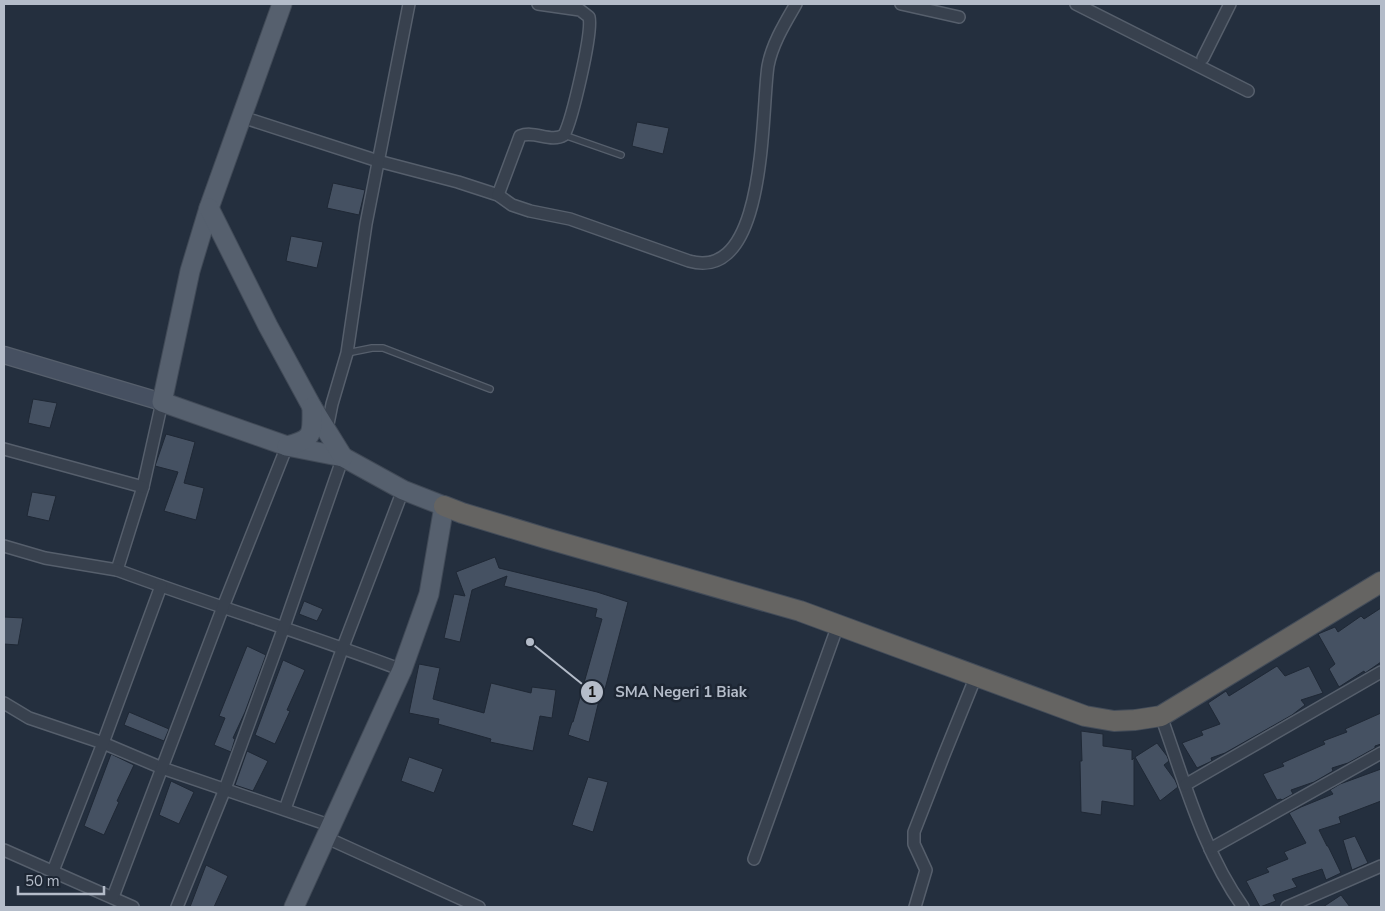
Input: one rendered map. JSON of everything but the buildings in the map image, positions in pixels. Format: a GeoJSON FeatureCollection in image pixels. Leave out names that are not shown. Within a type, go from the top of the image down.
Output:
{"type":"FeatureCollection","features":[{"type":"Feature","properties":{"kind":"highway"},"geometry":{"type":"LineString","coordinates":[[444,506],[536,535],[800,611],[1085,716],[1114,720],[1135,720],[1161,716],[1381,582]]}},
{"type":"Feature","properties":{"kind":"main road"},"geometry":{"type":"LineString","coordinates":[[162,402],[190,271],[209,208],[282,4]]}},
{"type":"Feature","properties":{"kind":"main road"},"geometry":{"type":"LineString","coordinates":[[209,208],[268,326],[312,407],[343,457]]}},
{"type":"Feature","properties":{"kind":"main road"},"geometry":{"type":"LineString","coordinates":[[4,355],[162,402],[287,446],[343,457],[403,490],[444,506],[429,594],[402,670],[294,907]]}},
{"type":"Feature","properties":{"kind":"main road"},"geometry":{"type":"LineString","coordinates":[[287,446],[307,439],[312,430],[312,407]]}},
{"type":"Feature","properties":{"kind":"street"},"geometry":{"type":"LineString","coordinates":[[327,429],[346,353],[378,161],[408,4]]}},
{"type":"Feature","properties":{"kind":"street"},"geometry":{"type":"LineString","coordinates":[[498,195],[520,136],[526,134],[555,138],[564,135],[580,81],[590,22],[589,17],[580,10],[538,4]]}},
{"type":"Feature","properties":{"kind":"street"},"geometry":{"type":"LineString","coordinates":[[242,117],[378,161],[458,182],[498,195],[512,205],[530,211],[570,219],[689,262],[708,264],[725,255],[737,241],[751,211],[758,175],[768,65],[778,38],[796,4]]}},
{"type":"Feature","properties":{"kind":"street"},"geometry":{"type":"LineString","coordinates":[[901,4],[959,17]]}},
{"type":"Feature","properties":{"kind":"street"},"geometry":{"type":"LineString","coordinates":[[1076,4],[1248,91]]}},
{"type":"Feature","properties":{"kind":"street"},"geometry":{"type":"LineString","coordinates":[[1203,58],[1230,4]]}},
{"type":"Feature","properties":{"kind":"street"},"geometry":{"type":"LineString","coordinates":[[117,570],[142,487],[162,402]]}},
{"type":"Feature","properties":{"kind":"street"},"geometry":{"type":"LineString","coordinates":[[113,897],[287,446]]}},
{"type":"Feature","properties":{"kind":"street"},"geometry":{"type":"LineString","coordinates":[[4,448],[142,487]]}},
{"type":"Feature","properties":{"kind":"street"},"geometry":{"type":"LineString","coordinates":[[177,907],[225,789],[284,628],[343,457]]}},
{"type":"Feature","properties":{"kind":"street"},"geometry":{"type":"LineString","coordinates":[[285,809],[343,647],[403,490]]}},
{"type":"Feature","properties":{"kind":"street"},"geometry":{"type":"LineString","coordinates":[[4,546],[45,558],[117,570],[343,647],[402,670]]}},
{"type":"Feature","properties":{"kind":"street"},"geometry":{"type":"LineString","coordinates":[[53,871],[161,586]]}},
{"type":"Feature","properties":{"kind":"street"},"geometry":{"type":"LineString","coordinates":[[754,859],[838,624]]}},
{"type":"Feature","properties":{"kind":"street"},"geometry":{"type":"LineString","coordinates":[[1185,785],[1381,672]]}},
{"type":"Feature","properties":{"kind":"street"},"geometry":{"type":"LineString","coordinates":[[915,907],[926,870],[914,844],[914,832],[976,676]]}},
{"type":"Feature","properties":{"kind":"street"},"geometry":{"type":"LineString","coordinates":[[4,703],[29,718],[103,743],[162,768],[285,809],[479,907]]}},
{"type":"Feature","properties":{"kind":"street"},"geometry":{"type":"LineString","coordinates":[[1161,716],[1210,849],[1228,886],[1243,907]]}},
{"type":"Feature","properties":{"kind":"street"},"geometry":{"type":"LineString","coordinates":[[1210,849],[1381,753]]}},
{"type":"Feature","properties":{"kind":"street"},"geometry":{"type":"LineString","coordinates":[[4,850],[134,907]]}},
{"type":"Feature","properties":{"kind":"street"},"geometry":{"type":"LineString","coordinates":[[1287,907],[1381,866]]}},
{"type":"Feature","properties":{"kind":"lane"},"geometry":{"type":"LineString","coordinates":[[564,135],[621,155]]}},
{"type":"Feature","properties":{"kind":"lane"},"geometry":{"type":"LineString","coordinates":[[346,353],[383,348],[490,389]]}},
{"type":"Feature","properties":{"kind":"place","name":"SMA Negeri 1 Biak"},"geometry":{"type":"Point","coordinates":[530,642]}}]}
